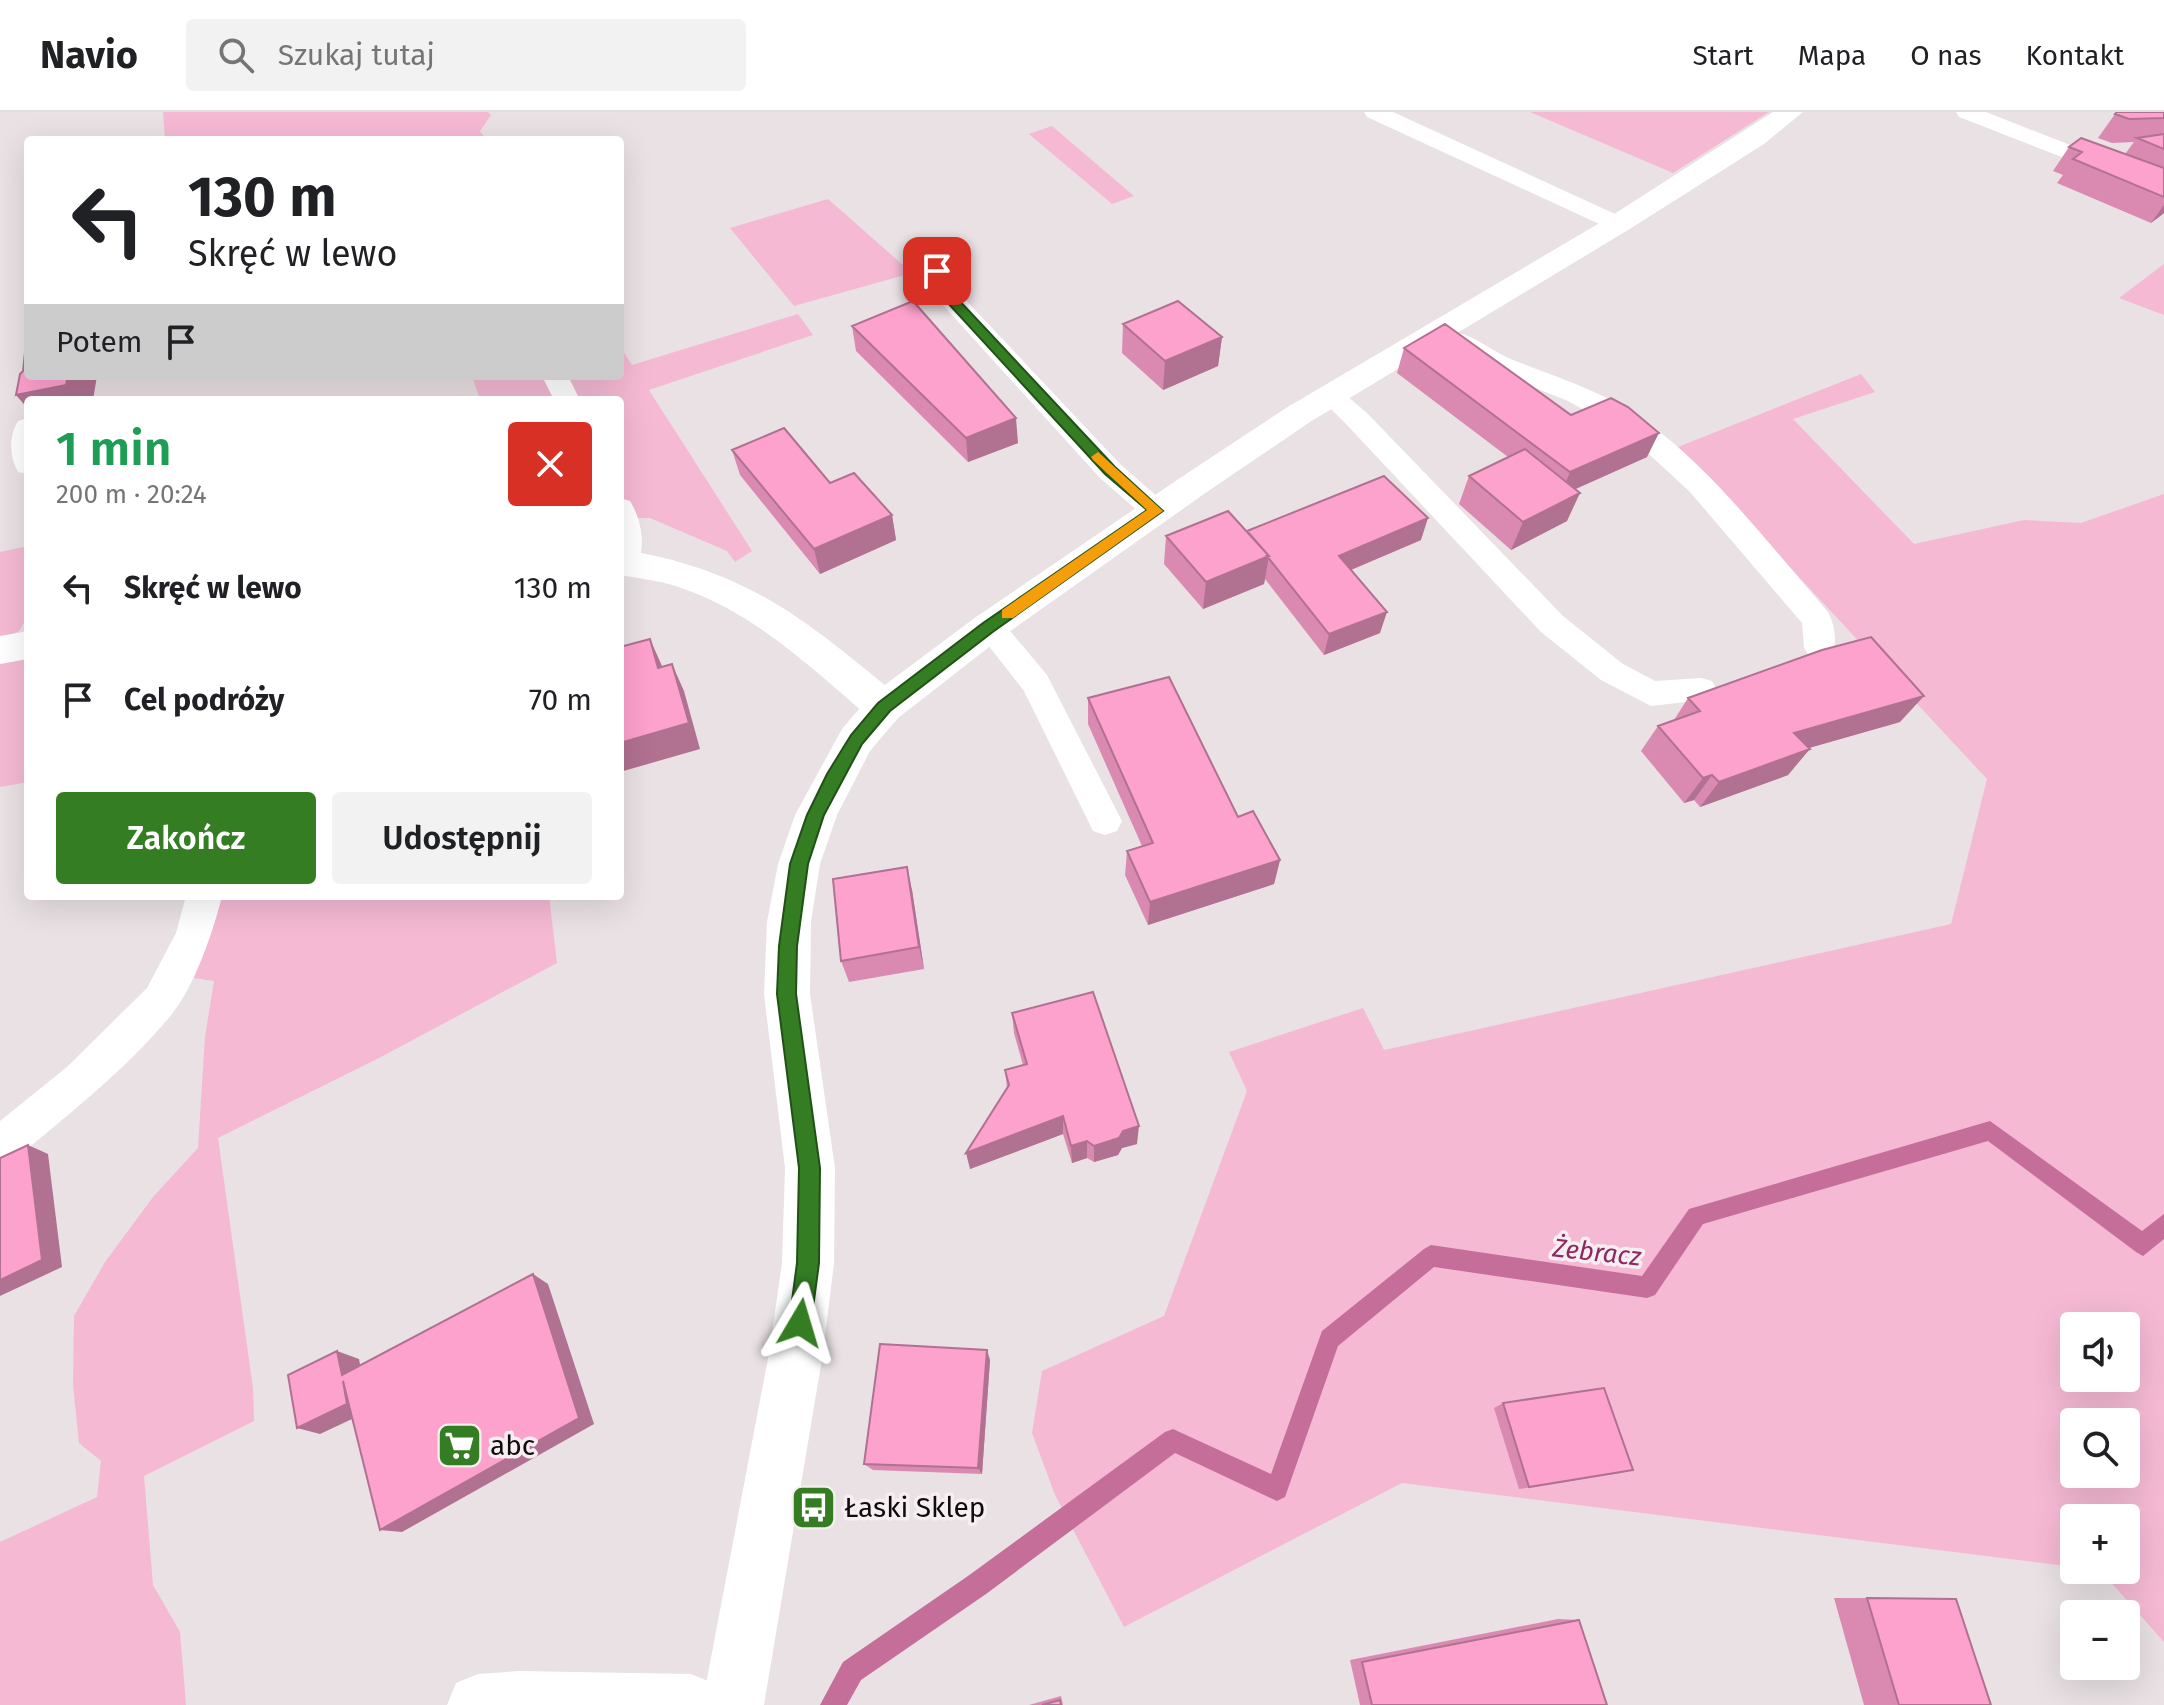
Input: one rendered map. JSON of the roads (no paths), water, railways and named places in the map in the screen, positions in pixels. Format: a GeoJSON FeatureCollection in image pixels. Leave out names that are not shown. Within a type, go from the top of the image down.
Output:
{"type":"FeatureCollection","features":[{"type":"Feature","properties":{"kind":"street"},"geometry":{"type":"LineString","coordinates":[[733,1705],[794,1368],[808,1263],[810,1168],[787,994],[789,922],[799,864],[816,815],[856,740],[884,707],[989,627],[1156,511],[1330,395],[1618,224],[1755,138],[1790,112]]}},
{"type":"Feature","properties":{"kind":"street"},"geometry":{"type":"LineString","coordinates":[[624,562],[703,581],[748,601],[773,615],[884,707]]}},
{"type":"Feature","properties":{"kind":"street"},"geometry":{"type":"LineString","coordinates":[[0,650],[24,646]]}},
{"type":"Feature","properties":{"kind":"street"},"geometry":{"type":"LineString","coordinates":[[478,1705],[519,1702],[691,1705]]}},
{"type":"Feature","properties":{"kind":"lane"},"geometry":{"type":"LineString","coordinates":[[1375,112],[1618,224]]}},
{"type":"Feature","properties":{"kind":"lane"},"geometry":{"type":"LineString","coordinates":[[1967,112],[2164,190]]}},
{"type":"Feature","properties":{"kind":"lane"},"geometry":{"type":"LineString","coordinates":[[2006,112],[2110,153],[2124,151]]}},
{"type":"Feature","properties":{"kind":"lane"},"geometry":{"type":"LineString","coordinates":[[937,271],[950,298],[1110,471],[1156,511]]}},
{"type":"Feature","properties":{"kind":"lane"},"geometry":{"type":"LineString","coordinates":[[1440,330],[1482,357],[1577,395],[1636,427],[1700,485],[1817,620],[1820,648]]}},
{"type":"Feature","properties":{"kind":"lane"},"geometry":{"type":"LineString","coordinates":[[1330,395],[1357,419],[1552,624],[1600,662],[1651,694],[1701,690]]}},
{"type":"Feature","properties":{"kind":"lane"},"geometry":{"type":"LineString","coordinates":[[624,517],[627,523],[624,552]]}},
{"type":"Feature","properties":{"kind":"lane"},"geometry":{"type":"LineString","coordinates":[[989,627],[1036,684],[1105,821]]}},
{"type":"Feature","properties":{"kind":"lane"},"geometry":{"type":"LineString","coordinates":[[0,1146],[81,1080],[160,1000],[194,936],[203,900]]}},
{"type":"Feature","properties":{"kind":"waterway","name":"Żebracz"},"geometry":{"type":"LineString","coordinates":[[833,1705],[852,1671],[977,1585],[1173,1440],[1277,1489],[1330,1339],[1431,1256],[1647,1287],[1696,1216],[1990,1131],[2143,1245],[2164,1224]]}},
{"type":"Feature","properties":{"kind":"place","name":"abc"},"geometry":{"type":"Point","coordinates":[459,1445]}},
{"type":"Feature","properties":{"kind":"place","name":"Łaski Sklep"},"geometry":{"type":"Point","coordinates":[813,1507]}}]}
